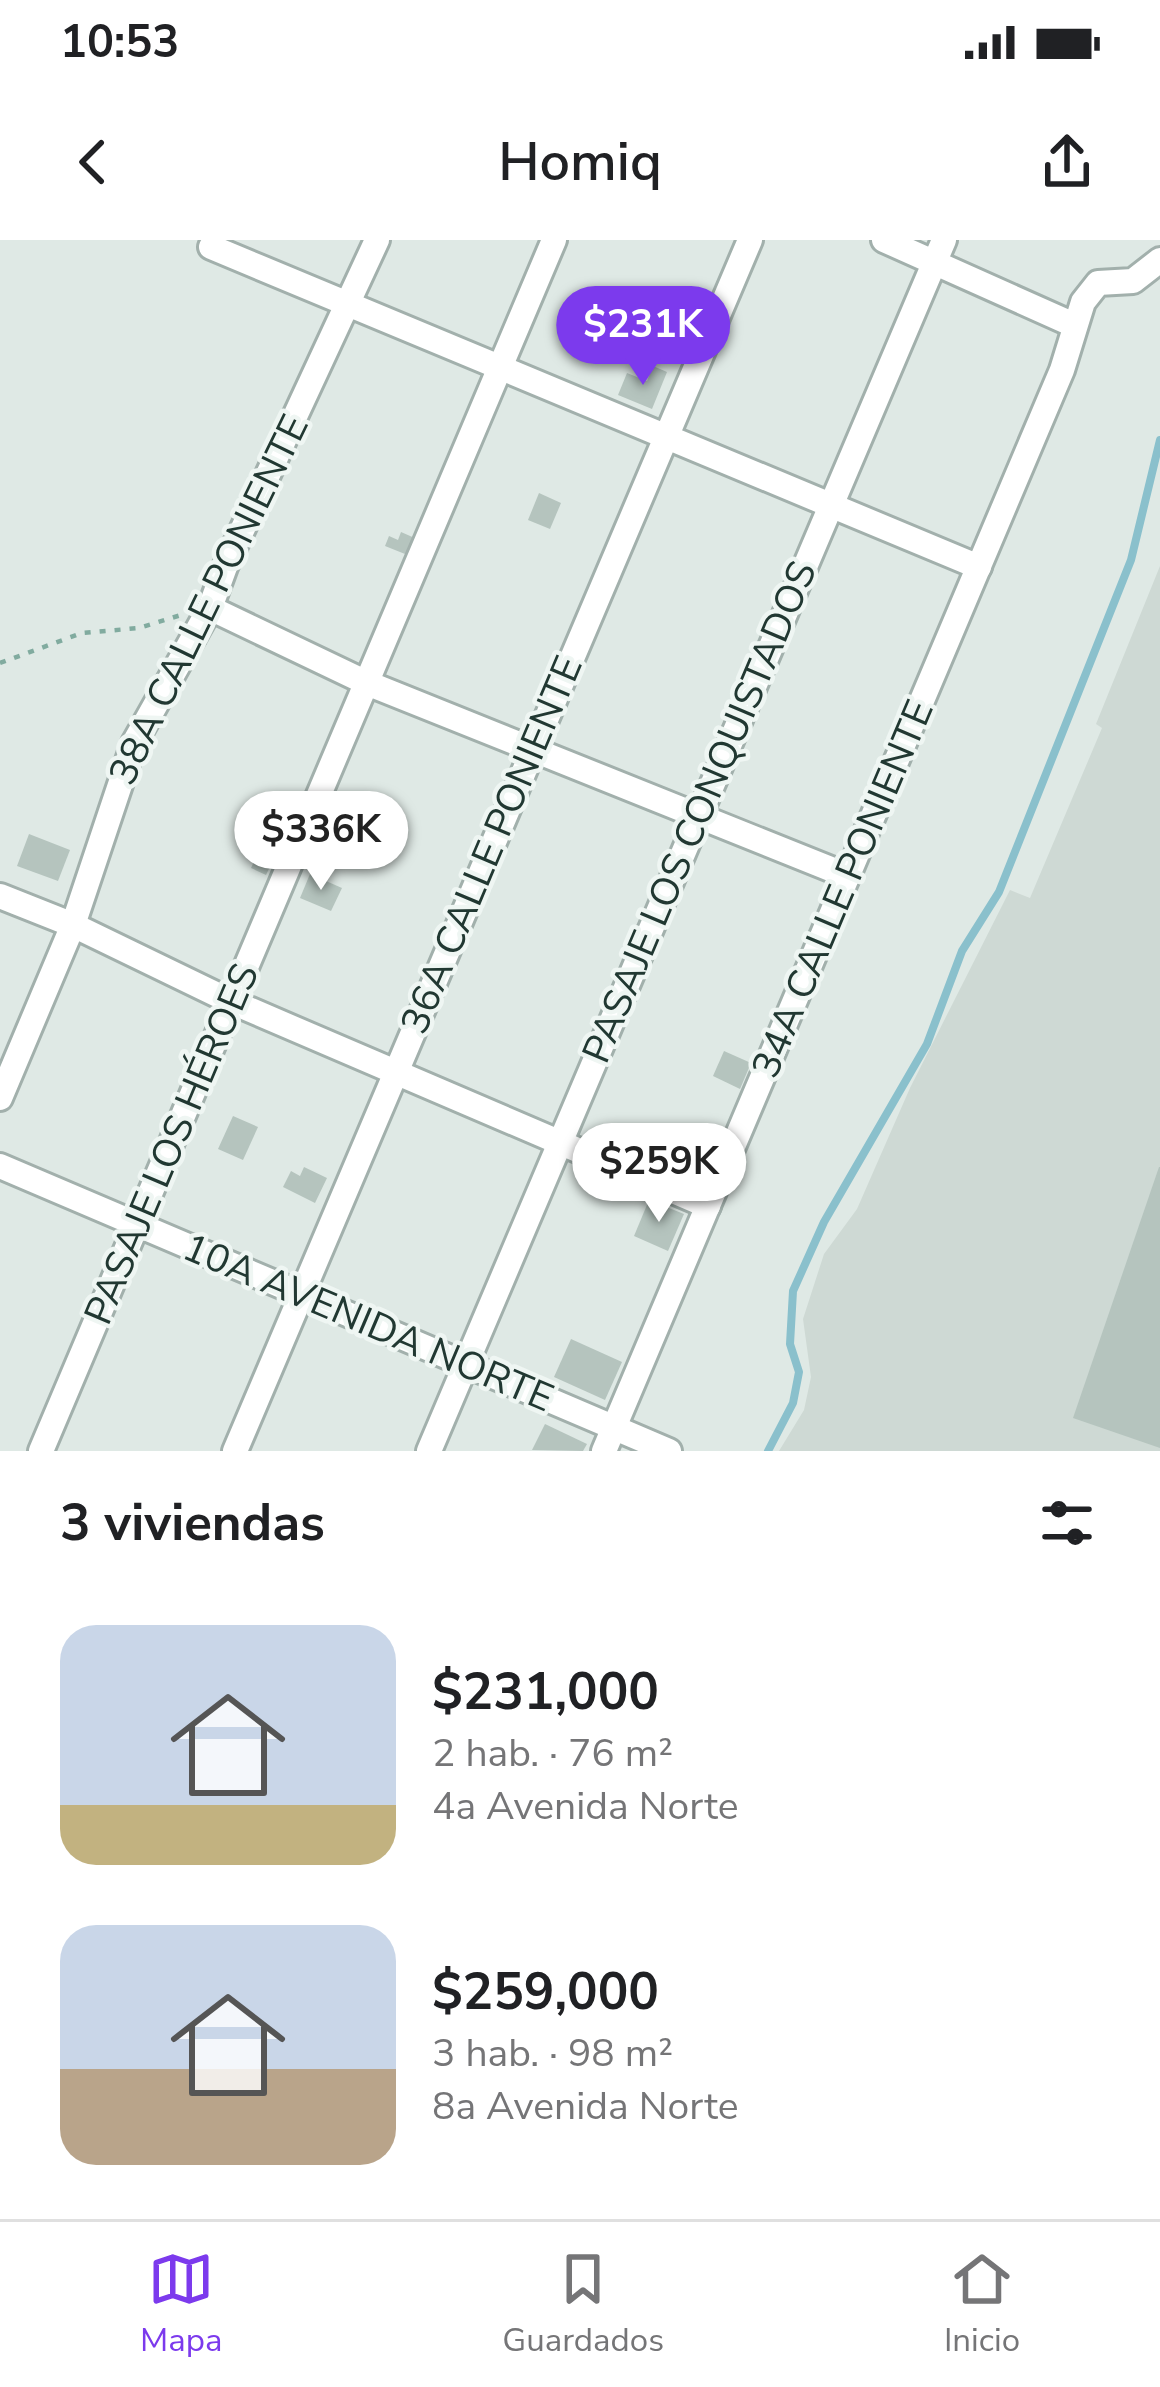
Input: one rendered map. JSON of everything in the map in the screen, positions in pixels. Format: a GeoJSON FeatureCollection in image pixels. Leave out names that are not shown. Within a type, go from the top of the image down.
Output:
{"type":"FeatureCollection","features":[{"type":"Feature","properties":{"kind":"street","name":"38A CALLE PONIENTE"},"geometry":{"type":"LineString","coordinates":[[0,1098],[73,926],[134,743],[210,608],[377,240]]}},
{"type":"Feature","properties":{"kind":"street","name":"PASAJE LOS HÉROES"},"geometry":{"type":"LineString","coordinates":[[41,1451],[554,240]]}},
{"type":"Feature","properties":{"kind":"street","name":"36A CALLE PONIENTE"},"geometry":{"type":"LineString","coordinates":[[235,1451],[750,240]]}},
{"type":"Feature","properties":{"kind":"street"},"geometry":{"type":"LineString","coordinates":[[884,240],[940,251],[1074,325],[1098,283],[1133,281],[1160,260]]}},
{"type":"Feature","properties":{"kind":"street"},"geometry":{"type":"LineString","coordinates":[[211,247],[979,567]]}},
{"type":"Feature","properties":{"kind":"street","name":"PASAJE LOS CONQUISTADOS"},"geometry":{"type":"LineString","coordinates":[[429,1451],[940,251]]}},
{"type":"Feature","properties":{"kind":"street","name":"34A CALLE PONIENTE"},"geometry":{"type":"LineString","coordinates":[[609,1439],[1062,370],[1074,325]]}},
{"type":"Feature","properties":{"kind":"street"},"geometry":{"type":"LineString","coordinates":[[210,608],[367,683],[848,876]]}},
{"type":"Feature","properties":{"kind":"street"},"geometry":{"type":"LineString","coordinates":[[0,896],[708,1206]]}},
{"type":"Feature","properties":{"kind":"street","name":"10A AVENIDA NORTE"},"geometry":{"type":"LineString","coordinates":[[0,1166],[466,1364],[609,1439],[669,1451]]}},
{"type":"Feature","properties":{"kind":"path"},"geometry":{"type":"LineString","coordinates":[[0,662],[82,633],[139,628],[210,608]]}},
{"type":"Feature","properties":{"kind":"shaded area"},"geometry":{"type":"Polygon","coordinates":[[[1160,566],[1160,1451],[779,1451],[804,1410],[811,1377],[803,1319],[824,1254],[857,1209],[910,1088],[1010,890],[1030,898],[1102,728],[1096,724],[1160,566]]]}},
{"type":"Feature","properties":{"kind":"building"},"geometry":{"type":"Polygon","coordinates":[[[653,366],[667,372],[652,409],[618,395],[627,373],[647,381],[653,366]]]}},
{"type":"Feature","properties":{"kind":"building"},"geometry":{"type":"Polygon","coordinates":[[[539,493],[561,503],[550,529],[528,520],[539,493]]]}},
{"type":"Feature","properties":{"kind":"building"},"geometry":{"type":"Polygon","coordinates":[[[401,532],[417,539],[410,556],[385,546],[389,536],[398,540],[401,532]]]}},
{"type":"Feature","properties":{"kind":"building"},"geometry":{"type":"Polygon","coordinates":[[[29,834],[70,850],[58,881],[17,866],[29,834]]]}},
{"type":"Feature","properties":{"kind":"building"},"geometry":{"type":"Polygon","coordinates":[[[262,844],[277,852],[266,875],[251,868],[262,844]]]}},
{"type":"Feature","properties":{"kind":"building"},"geometry":{"type":"Polygon","coordinates":[[[310,874],[342,888],[331,911],[300,898],[310,874]]]}},
{"type":"Feature","properties":{"kind":"building"},"geometry":{"type":"Polygon","coordinates":[[[724,1051],[751,1063],[740,1089],[713,1076],[724,1051]]]}},
{"type":"Feature","properties":{"kind":"building"},"geometry":{"type":"Polygon","coordinates":[[[233,1116],[258,1127],[243,1160],[218,1149],[233,1116]]]}},
{"type":"Feature","properties":{"kind":"building"},"geometry":{"type":"Polygon","coordinates":[[[304,1167],[327,1178],[315,1203],[283,1187],[291,1171],[300,1176],[304,1167]]]}},
{"type":"Feature","properties":{"kind":"building"},"geometry":{"type":"Polygon","coordinates":[[[1160,1167],[1160,1448],[1073,1418],[1160,1167]]]}},
{"type":"Feature","properties":{"kind":"building"},"geometry":{"type":"Polygon","coordinates":[[[649,1200],[684,1214],[668,1251],[634,1236],[649,1200]]]}},
{"type":"Feature","properties":{"kind":"building"},"geometry":{"type":"Polygon","coordinates":[[[571,1339],[622,1362],[605,1400],[554,1377],[571,1339]]]}},
{"type":"Feature","properties":{"kind":"building"},"geometry":{"type":"Polygon","coordinates":[[[545,1424],[587,1444],[583,1451],[532,1450],[545,1424]]]}},
{"type":"Feature","properties":{"kind":"waterway"},"geometry":{"type":"LineString","coordinates":[[768,1451],[793,1403],[799,1372],[790,1344],[793,1291],[824,1222],[927,1044],[962,951],[999,892],[1131,560],[1160,440]]}}]}
